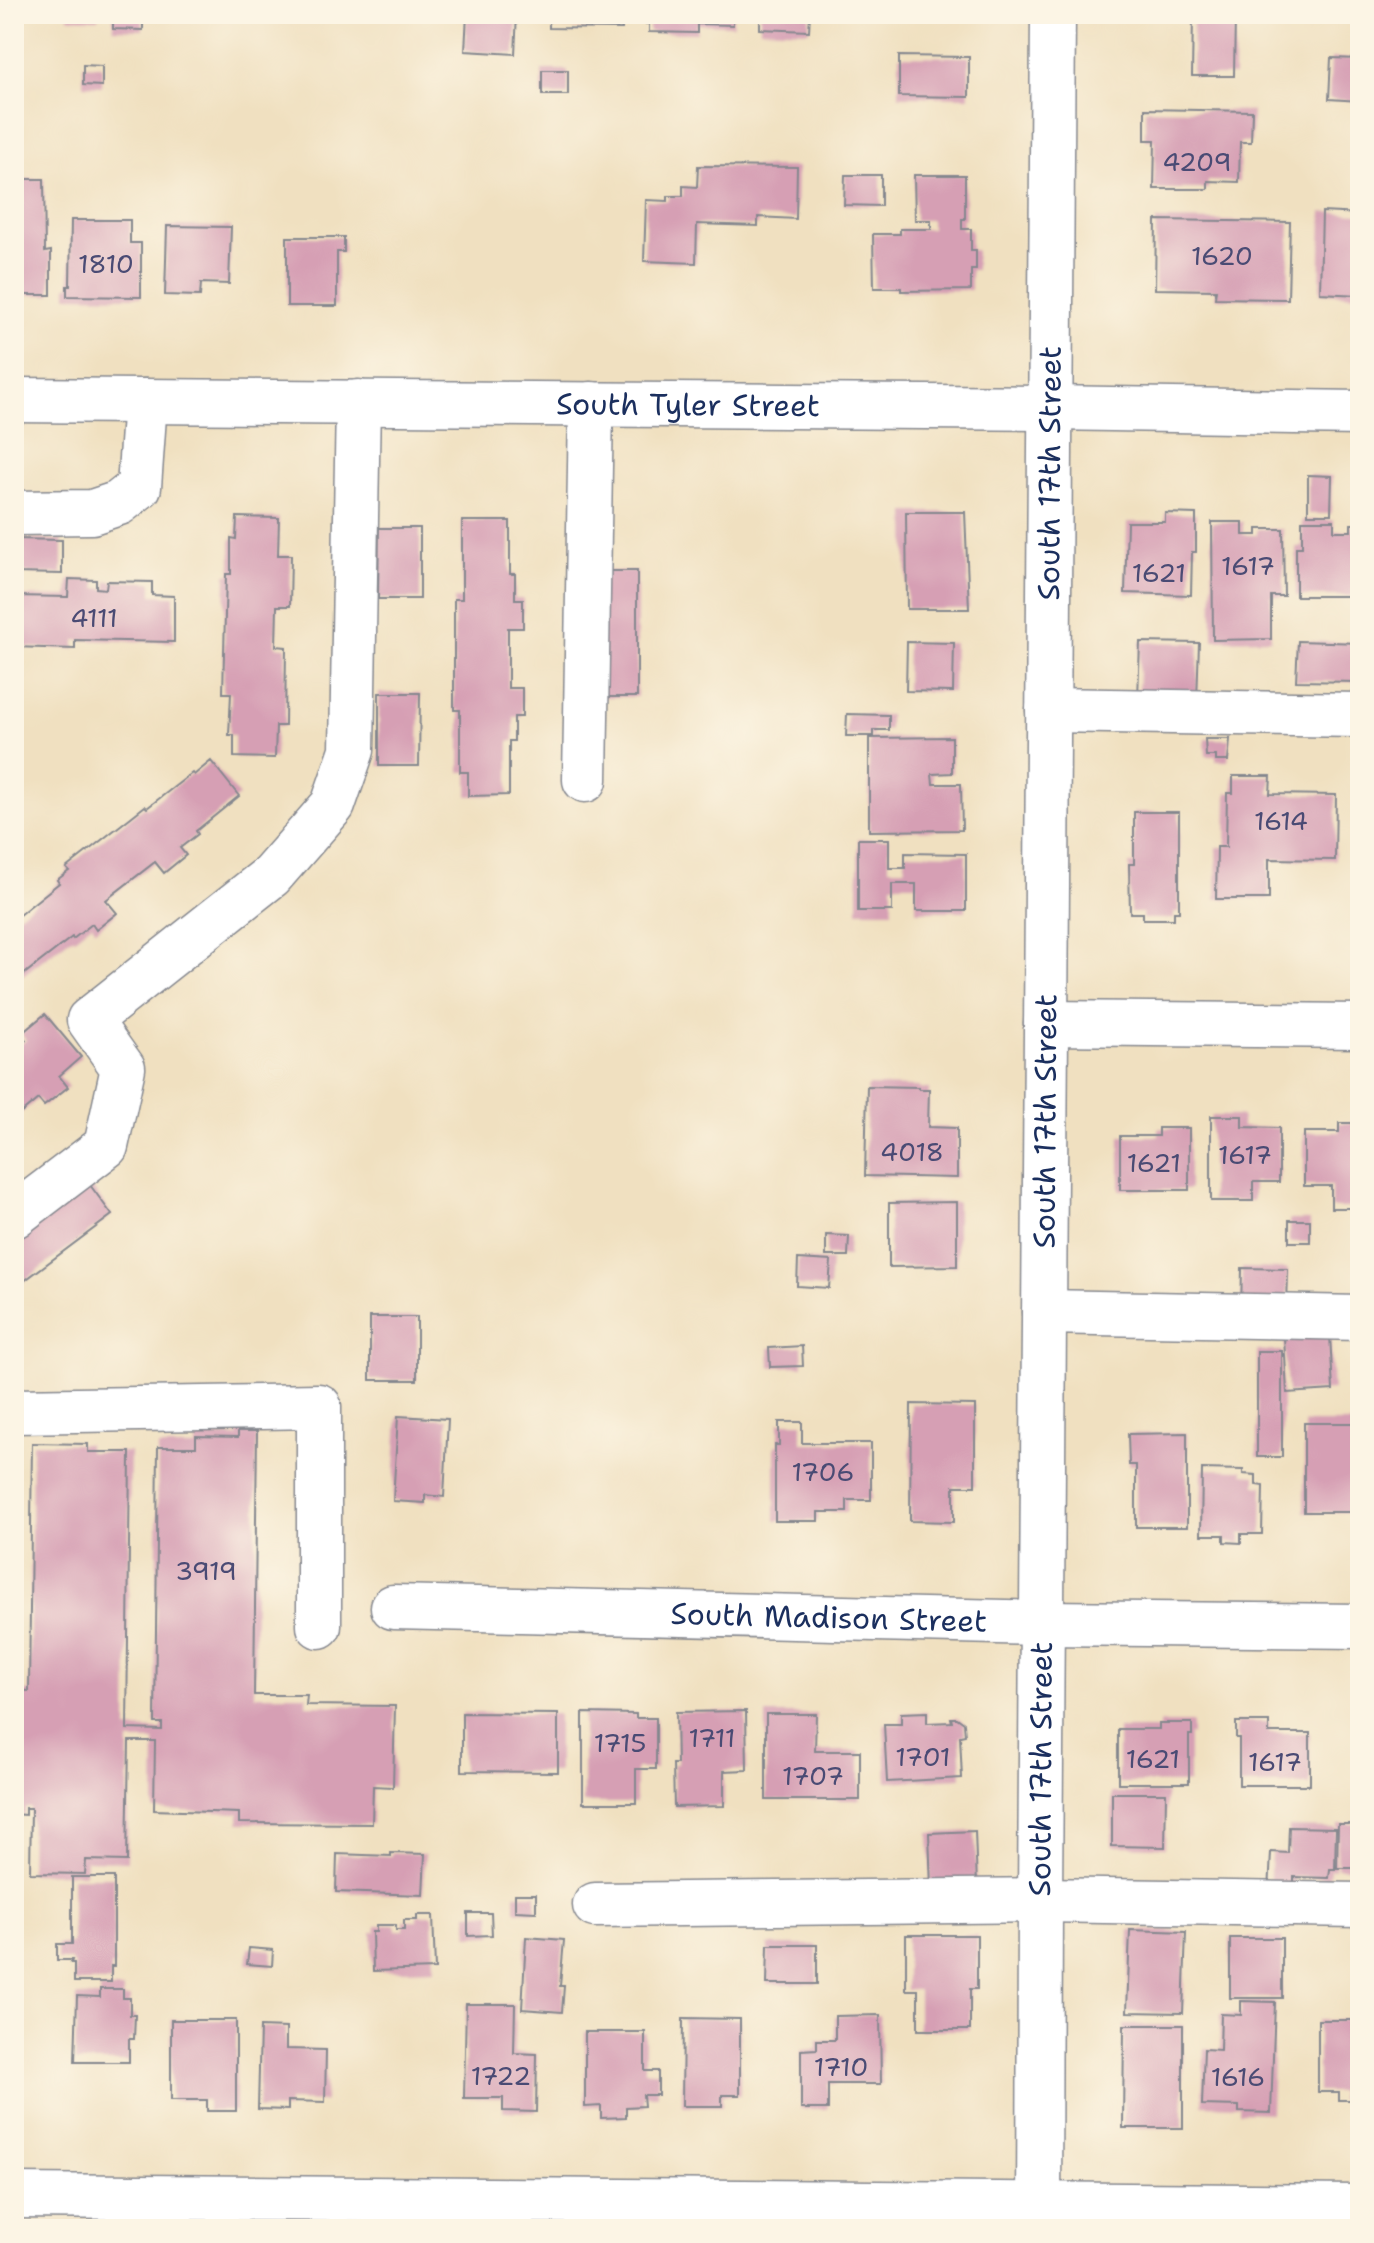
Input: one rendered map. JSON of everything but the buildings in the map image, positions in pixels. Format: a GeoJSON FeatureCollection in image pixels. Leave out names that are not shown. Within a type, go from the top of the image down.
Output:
{"type":"FeatureCollection","features":[{"type":"Feature","properties":{"kind":"street","name":"South 17th Street"},"geometry":{"type":"LineString","coordinates":[[1039,2216],[1053,14]]}},
{"type":"Feature","properties":{"kind":"street","name":"South Tyler Street"},"geometry":{"type":"LineString","coordinates":[[14,400],[1360,413]]}},
{"type":"Feature","properties":{"kind":"street"},"geometry":{"type":"LineString","coordinates":[[14,513],[92,512],[119,503],[139,487],[145,401]]}},
{"type":"Feature","properties":{"kind":"street"},"geometry":{"type":"LineString","coordinates":[[14,1216],[106,1146],[123,1068],[89,1020],[271,876],[333,805],[352,750],[358,402]]}},
{"type":"Feature","properties":{"kind":"street"},"geometry":{"type":"LineString","coordinates":[[585,780],[591,404]]}},
{"type":"Feature","properties":{"kind":"street"},"geometry":{"type":"LineString","coordinates":[[1048,710],[1360,715]]}},
{"type":"Feature","properties":{"kind":"street"},"geometry":{"type":"LineString","coordinates":[[1046,1023],[1360,1026]]}},
{"type":"Feature","properties":{"kind":"street"},"geometry":{"type":"LineString","coordinates":[[1044,1312],[1360,1318]]}},
{"type":"Feature","properties":{"kind":"street"},"geometry":{"type":"LineString","coordinates":[[14,1411],[319,1406],[319,1626]]}},
{"type":"Feature","properties":{"kind":"street","name":"South Madison Street"},"geometry":{"type":"LineString","coordinates":[[393,1607],[1042,1623],[1360,1626]]}},
{"type":"Feature","properties":{"kind":"street"},"geometry":{"type":"LineString","coordinates":[[595,1905],[1040,1900],[1360,1905]]}},
{"type":"Feature","properties":{"kind":"street"},"geometry":{"type":"LineString","coordinates":[[14,2196],[1039,2216],[1360,2207]]}}]}
